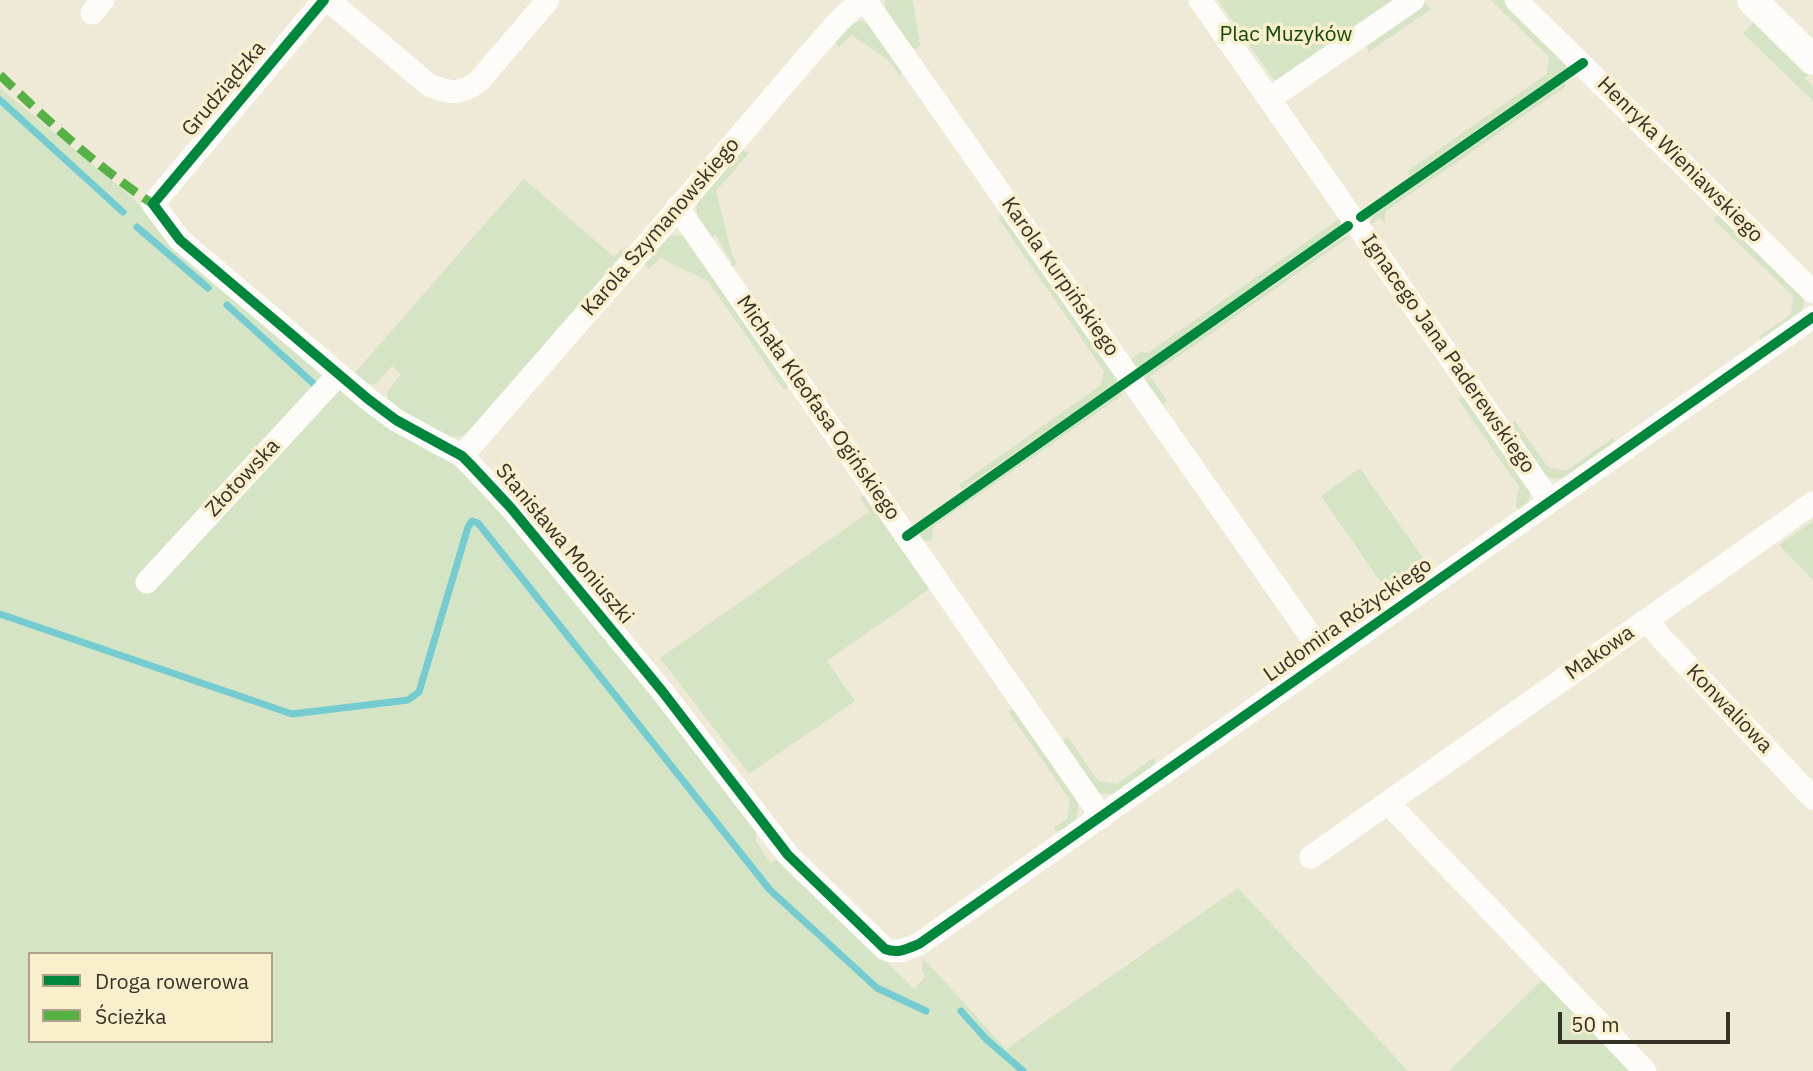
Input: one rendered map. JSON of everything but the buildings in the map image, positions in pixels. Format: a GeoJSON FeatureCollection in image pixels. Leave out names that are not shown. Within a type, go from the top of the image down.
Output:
{"type":"FeatureCollection","features":[{"type":"Feature","properties":{"kind":"street"},"geometry":{"type":"LineString","coordinates":[[326,0],[429,85],[447,92],[466,90],[479,80],[548,0]]}},
{"type":"Feature","properties":{"kind":"street","name":"Grudziądzka"},"geometry":{"type":"LineString","coordinates":[[153,204],[326,0]]}},
{"type":"Feature","properties":{"kind":"street","name":"Karola Szymanowskiego"},"geometry":{"type":"LineString","coordinates":[[462,456],[815,48],[841,19],[864,0]]}},
{"type":"Feature","properties":{"kind":"street","name":"Karola Kurpińskiego"},"geometry":{"type":"LineString","coordinates":[[864,0],[1326,658]]}},
{"type":"Feature","properties":{"kind":"street","name":"Ignacego Jana Paderewskiego"},"geometry":{"type":"LineString","coordinates":[[1200,0],[1550,501]]}},
{"type":"Feature","properties":{"kind":"street"},"geometry":{"type":"LineString","coordinates":[[1269,99],[1413,0]]}},
{"type":"Feature","properties":{"kind":"street","name":"Henryka Wieniawskiego"},"geometry":{"type":"LineString","coordinates":[[1516,0],[1813,292]]}},
{"type":"Feature","properties":{"kind":"street"},"geometry":{"type":"LineString","coordinates":[[1752,0],[1813,60]]}},
{"type":"Feature","properties":{"kind":"street","name":"Stanisława Moniuszki"},"geometry":{"type":"LineString","coordinates":[[153,204],[180,240],[339,374],[396,420],[462,456],[511,508],[662,691],[788,855],[885,949],[903,951]]}},
{"type":"Feature","properties":{"kind":"street","name":"Michała Kleofasa Ogińskiego"},"geometry":{"type":"LineString","coordinates":[[677,207],[1102,817]]}},
{"type":"Feature","properties":{"kind":"street","name":"Ludomira Różyckiego"},"geometry":{"type":"LineString","coordinates":[[903,951],[919,944],[1102,817],[1813,317]]}},
{"type":"Feature","properties":{"kind":"street","name":"Złotowska"},"geometry":{"type":"LineString","coordinates":[[148,582],[339,374]]}},
{"type":"Feature","properties":{"kind":"street","name":"Makowa"},"geometry":{"type":"LineString","coordinates":[[1311,858],[1813,503]]}},
{"type":"Feature","properties":{"kind":"street","name":"Konwaliowa"},"geometry":{"type":"LineString","coordinates":[[1647,620],[1813,798]]}},
{"type":"Feature","properties":{"kind":"street"},"geometry":{"type":"LineString","coordinates":[[1388,803],[1645,1071]]}},
{"type":"Feature","properties":{"kind":"green space"},"geometry":{"type":"Polygon","coordinates":[[[885,0],[913,0],[920,46],[912,51],[886,12],[885,0]]]}},
{"type":"Feature","properties":{"kind":"green space","name":"Plac Muzyków"},"geometry":{"type":"Polygon","coordinates":[[[1218,0],[1400,0],[1279,80],[1274,80],[1218,0]]]}},
{"type":"Feature","properties":{"kind":"green space"},"geometry":{"type":"Polygon","coordinates":[[[1491,0],[1504,0],[1567,61],[1566,68],[1410,176],[1408,171],[1547,74],[1549,57],[1491,0]]]}},
{"type":"Feature","properties":{"kind":"green space"},"geometry":{"type":"Polygon","coordinates":[[[1424,2],[1431,9],[1369,52],[1364,42],[1424,2]]]}},
{"type":"Feature","properties":{"kind":"green space"},"geometry":{"type":"Polygon","coordinates":[[[860,21],[867,23],[904,68],[900,76],[887,59],[851,35],[839,47],[833,41],[860,21]]]}},
{"type":"Feature","properties":{"kind":"green space"},"geometry":{"type":"Polygon","coordinates":[[[1755,21],[1809,74],[1805,78],[1813,86],[1813,101],[1743,33],[1755,21]]]}},
{"type":"Feature","properties":{"kind":"green space"},"geometry":{"type":"Polygon","coordinates":[[[1566,82],[1565,87],[1386,211],[1384,223],[1380,218],[1368,227],[1373,216],[1566,82]]]}},
{"type":"Feature","properties":{"kind":"green space"},"geometry":{"type":"Polygon","coordinates":[[[0,88],[132,197],[166,233],[459,467],[538,553],[650,689],[758,829],[756,841],[771,864],[780,857],[914,989],[925,977],[922,970],[923,958],[1006,1049],[1238,888],[1408,1071],[0,1071],[0,88]]]}},
{"type":"Feature","properties":{"kind":"green space"},"geometry":{"type":"Polygon","coordinates":[[[741,149],[749,153],[716,191],[732,255],[737,263],[731,268],[729,265],[732,263],[716,235],[710,238],[696,209],[699,198],[741,149]]]}},
{"type":"Feature","properties":{"kind":"green space"},"geometry":{"type":"Polygon","coordinates":[[[524,179],[614,257],[624,246],[621,259],[473,432],[458,437],[443,437],[388,405],[387,392],[401,374],[392,366],[376,384],[364,385],[354,374],[524,179]]]}},
{"type":"Feature","properties":{"kind":"green space"},"geometry":{"type":"Polygon","coordinates":[[[1005,213],[1119,376],[1114,385],[962,489],[959,485],[1101,385],[1104,371],[998,218],[1005,213]]]}},
{"type":"Feature","properties":{"kind":"green space"},"geometry":{"type":"Polygon","coordinates":[[[1721,213],[1804,298],[1802,312],[1762,342],[1759,337],[1791,314],[1793,296],[1713,219],[1721,213]]]}},
{"type":"Feature","properties":{"kind":"green space"},"geometry":{"type":"Polygon","coordinates":[[[1342,217],[1339,228],[1141,366],[1132,366],[1129,361],[1141,352],[1148,353],[1342,217]]]}},
{"type":"Feature","properties":{"kind":"green space"},"geometry":{"type":"Polygon","coordinates":[[[673,235],[685,236],[792,385],[784,390],[708,281],[660,258],[649,269],[642,262],[665,238],[673,235]]]}},
{"type":"Feature","properties":{"kind":"green space"},"geometry":{"type":"Polygon","coordinates":[[[1351,236],[1150,376],[1167,401],[1160,406],[1144,379],[1148,373],[1344,237],[1351,236]]]}},
{"type":"Feature","properties":{"kind":"green space"},"geometry":{"type":"Polygon","coordinates":[[[1120,393],[1122,395],[934,526],[931,541],[919,540],[921,533],[1120,393]]]}},
{"type":"Feature","properties":{"kind":"green space"},"geometry":{"type":"Polygon","coordinates":[[[1466,394],[1531,492],[1528,503],[1519,511],[1516,506],[1519,487],[1458,399],[1466,394]]]}},
{"type":"Feature","properties":{"kind":"green space"},"geometry":{"type":"Polygon","coordinates":[[[1515,421],[1548,467],[1566,471],[1613,438],[1617,443],[1569,476],[1549,478],[1532,461],[1509,426],[1515,421]]]}},
{"type":"Feature","properties":{"kind":"green space"},"geometry":{"type":"Polygon","coordinates":[[[1360,468],[1429,567],[1389,594],[1321,496],[1360,468]]]}},
{"type":"Feature","properties":{"kind":"green space"},"geometry":{"type":"Polygon","coordinates":[[[867,493],[931,588],[827,661],[855,701],[749,774],[660,658],[869,512],[860,498],[867,493]]]}},
{"type":"Feature","properties":{"kind":"green space"},"geometry":{"type":"Polygon","coordinates":[[[1813,521],[1813,580],[1779,545],[1813,521]]]}},
{"type":"Feature","properties":{"kind":"green space"},"geometry":{"type":"Polygon","coordinates":[[[1016,709],[1079,801],[1076,819],[1064,830],[1056,831],[1054,828],[1067,819],[1070,800],[1008,711],[1016,709]]]}},
{"type":"Feature","properties":{"kind":"green space"},"geometry":{"type":"Polygon","coordinates":[[[1068,737],[1098,781],[1117,784],[1153,758],[1157,765],[1115,794],[1097,793],[1060,742],[1068,737]]]}},
{"type":"Feature","properties":{"kind":"green space"},"geometry":{"type":"Polygon","coordinates":[[[1545,978],[1633,1071],[1449,1071],[1539,983],[1545,978]]]}},
{"type":"Feature","properties":{"kind":"waterway"},"geometry":{"type":"LineString","coordinates":[[0,100],[123,212]]}},
{"type":"Feature","properties":{"kind":"waterway"},"geometry":{"type":"LineString","coordinates":[[137,227],[208,288]]}},
{"type":"Feature","properties":{"kind":"waterway"},"geometry":{"type":"LineString","coordinates":[[227,305],[315,385]]}},
{"type":"Feature","properties":{"kind":"waterway"},"geometry":{"type":"LineString","coordinates":[[0,614],[292,714],[408,700],[419,692],[468,527],[472,521],[478,523],[770,890],[877,988],[926,1011]]}},
{"type":"Feature","properties":{"kind":"waterway"},"geometry":{"type":"LineString","coordinates":[[961,1011],[986,1039],[1023,1071]]}},
{"type":"Feature","properties":{"kind":"marked path"},"geometry":{"type":"LineString","coordinates":[[0,75],[93,159],[153,204]]}},
{"type":"Feature","properties":{"kind":"cycle path"},"geometry":{"type":"LineString","coordinates":[[324,0],[153,204],[180,240],[368,399],[396,420],[462,456],[471,465],[511,508],[662,691],[788,855],[885,949],[894,951],[919,944],[1813,317]]}},
{"type":"Feature","properties":{"kind":"cycle path"},"geometry":{"type":"LineString","coordinates":[[1361,217],[1583,63]]}},
{"type":"Feature","properties":{"kind":"cycle path"},"geometry":{"type":"LineString","coordinates":[[907,536],[1348,226]]}}]}
